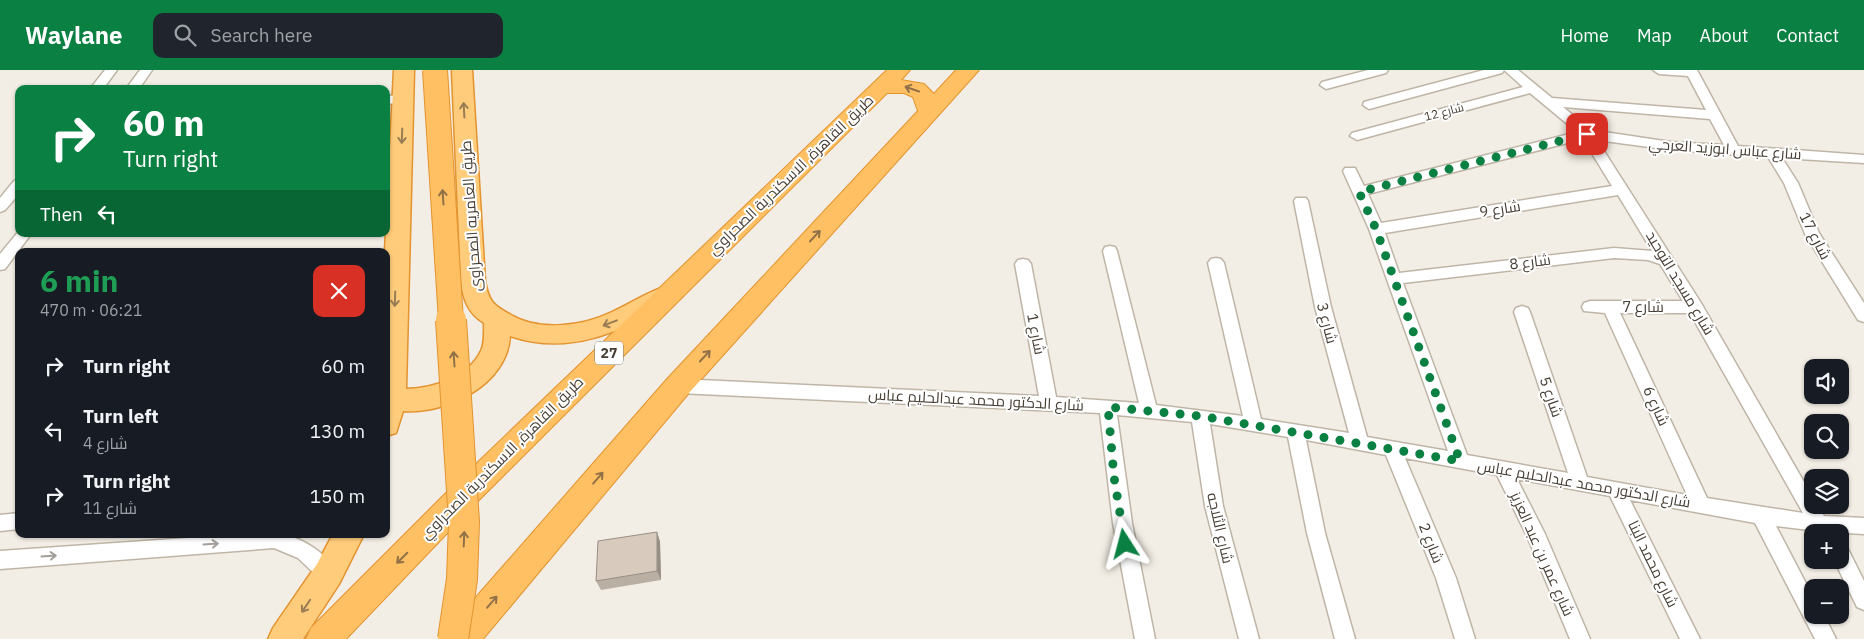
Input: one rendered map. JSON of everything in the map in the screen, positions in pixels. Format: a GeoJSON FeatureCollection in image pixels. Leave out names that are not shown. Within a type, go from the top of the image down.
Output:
{"type":"FeatureCollection","features":[{"type":"Feature","properties":{"kind":"highway"},"geometry":{"type":"LineString","coordinates":[[390,351],[395,100],[404,70]]}},
{"type":"Feature","properties":{"kind":"highway"},"geometry":{"type":"LineString","coordinates":[[435,70],[464,522],[462,579],[453,639]]}},
{"type":"Feature","properties":{"kind":"highway","name":"طريق العامريه الصحراوى"},"geometry":{"type":"LineString","coordinates":[[462,70],[473,281],[477,301],[483,310],[510,327],[528,333],[548,334],[580,331],[614,322],[670,294]]}},
{"type":"Feature","properties":{"kind":"highway"},"geometry":{"type":"LineString","coordinates":[[461,639],[678,386],[968,70]]}},
{"type":"Feature","properties":{"kind":"highway","name":"27"},"geometry":{"type":"LineString","coordinates":[[889,79],[898,85],[919,91],[926,97],[929,112]]}},
{"type":"Feature","properties":{"kind":"highway","name":"طريق القاهرة, الاسكندرية الصحراوي"},"geometry":{"type":"LineString","coordinates":[[322,639],[465,494],[889,79]]}},
{"type":"Feature","properties":{"kind":"highway"},"geometry":{"type":"LineString","coordinates":[[390,401],[425,399],[447,393],[468,381],[482,369],[492,356],[498,341],[497,320]]}},
{"type":"Feature","properties":{"kind":"highway"},"geometry":{"type":"LineString","coordinates":[[284,639],[328,574],[347,538]]}},
{"type":"Feature","properties":{"kind":"street"},"geometry":{"type":"LineString","coordinates":[[99,85],[111,70]]}},
{"type":"Feature","properties":{"kind":"street"},"geometry":{"type":"LineString","coordinates":[[135,85],[146,70]]}},
{"type":"Feature","properties":{"kind":"street"},"geometry":{"type":"LineString","coordinates":[[1326,85],[1382,70]]}},
{"type":"Feature","properties":{"kind":"street"},"geometry":{"type":"LineString","coordinates":[[1368,105],[1498,70]]}},
{"type":"Feature","properties":{"kind":"street","name":"شارع مسجد التوحيد"},"geometry":{"type":"LineString","coordinates":[[1510,70],[1587,134],[1696,307],[1823,524]]}},
{"type":"Feature","properties":{"kind":"street"},"geometry":{"type":"LineString","coordinates":[[1659,70],[1691,71],[1733,150]]}},
{"type":"Feature","properties":{"kind":"street","name":"شارع 12"},"geometry":{"type":"LineString","coordinates":[[1357,136],[1532,89]]}},
{"type":"Feature","properties":{"kind":"street"},"geometry":{"type":"LineString","coordinates":[[1548,102],[1714,115]]}},
{"type":"Feature","properties":{"kind":"street"},"geometry":{"type":"LineString","coordinates":[[1359,192],[1587,134]]}},
{"type":"Feature","properties":{"kind":"street","name":"شارع عباس ابوزيد العرجي"},"geometry":{"type":"LineString","coordinates":[[1587,134],[1644,144],[1864,159]]}},
{"type":"Feature","properties":{"kind":"street","name":"شارع 17"},"geometry":{"type":"LineString","coordinates":[[1772,153],[1791,183],[1812,234],[1864,316]]}},
{"type":"Feature","properties":{"kind":"street"},"geometry":{"type":"LineString","coordinates":[[1350,171],[1376,229],[1460,461]]}},
{"type":"Feature","properties":{"kind":"street"},"geometry":{"type":"LineString","coordinates":[[0,207],[15,189]]}},
{"type":"Feature","properties":{"kind":"street","name":"شارع 9"},"geometry":{"type":"LineString","coordinates":[[1376,229],[1623,189]]}},
{"type":"Feature","properties":{"kind":"street","name":"شارع 3"},"geometry":{"type":"LineString","coordinates":[[1301,202],[1323,307],[1360,443]]}},
{"type":"Feature","properties":{"kind":"street"},"geometry":{"type":"LineString","coordinates":[[0,264],[22,237]]}},
{"type":"Feature","properties":{"kind":"street"},"geometry":{"type":"LineString","coordinates":[[1110,252],[1148,411]]}},
{"type":"Feature","properties":{"kind":"street","name":"شارع 8"},"geometry":{"type":"LineString","coordinates":[[1394,278],[1614,253],[1648,255],[1666,260]]}},
{"type":"Feature","properties":{"kind":"street"},"geometry":{"type":"LineString","coordinates":[[1216,262],[1254,425]]}},
{"type":"Feature","properties":{"kind":"street","name":"شارع 1"},"geometry":{"type":"LineString","coordinates":[[1023,264],[1049,403]]}},
{"type":"Feature","properties":{"kind":"street","name":"شارع 7"},"geometry":{"type":"LineString","coordinates":[[1590,307],[1696,307]]}},
{"type":"Feature","properties":{"kind":"street","name":"شارع 6"},"geometry":{"type":"LineString","coordinates":[[1610,307],[1701,505]]}},
{"type":"Feature","properties":{"kind":"street","name":"شارع 5"},"geometry":{"type":"LineString","coordinates":[[1522,312],[1580,483]]}},
{"type":"Feature","properties":{"kind":"street","name":"شارع الدكتور محمد عبدالحليم عباس"},"geometry":{"type":"LineString","coordinates":[[678,386],[1049,403],[1200,416],[1296,431],[1808,524]]}},
{"type":"Feature","properties":{"kind":"street"},"geometry":{"type":"LineString","coordinates":[[1108,407],[1114,477],[1126,551],[1145,639]]}},
{"type":"Feature","properties":{"kind":"street","name":"شارع الثلاجه"},"geometry":{"type":"LineString","coordinates":[[1200,416],[1214,506],[1249,639]]}},
{"type":"Feature","properties":{"kind":"street"},"geometry":{"type":"LineString","coordinates":[[1296,431],[1316,533],[1345,639]]}},
{"type":"Feature","properties":{"kind":"street","name":"شارع 2"},"geometry":{"type":"LineString","coordinates":[[1392,449],[1446,578],[1465,639]]}},
{"type":"Feature","properties":{"kind":"street","name":"شارع عمر بن عبد العزيز"},"geometry":{"type":"LineString","coordinates":[[1503,469],[1536,534],[1580,639]]}},
{"type":"Feature","properties":{"kind":"street","name":"شارع محمد البنا"},"geometry":{"type":"LineString","coordinates":[[1616,490],[1690,639]]}},
{"type":"Feature","properties":{"kind":"street"},"geometry":{"type":"LineString","coordinates":[[1761,516],[1804,597]]}},
{"type":"Feature","properties":{"kind":"street"},"geometry":{"type":"LineString","coordinates":[[0,523],[15,521]]}},
{"type":"Feature","properties":{"kind":"street","name":"شارع الدكتور محمد عبدالحليم عباس"},"geometry":{"type":"LineString","coordinates":[[1849,526],[1864,526]]}},
{"type":"Feature","properties":{"kind":"street"},"geometry":{"type":"LineString","coordinates":[[0,560],[274,540],[296,546],[310,555],[328,574]]}},
{"type":"Feature","properties":{"kind":"street"},"geometry":{"type":"LineString","coordinates":[[1848,569],[1864,601]]}},
{"type":"Feature","properties":{"kind":"street"},"geometry":{"type":"LineString","coordinates":[[1818,624],[1826,639]]}},
{"type":"Feature","properties":{"kind":"building"},"geometry":{"type":"Polygon","coordinates":[[[657,532],[657,571],[596,581],[598,541],[657,532]]]}},
{"type":"Feature","properties":{"kind":"route"},"geometry":{"type":"LineString","coordinates":[[1125,544],[1114,477],[1108,407],[1200,416],[1296,431],[1460,461],[1376,229],[1359,192],[1587,134]]}}]}
